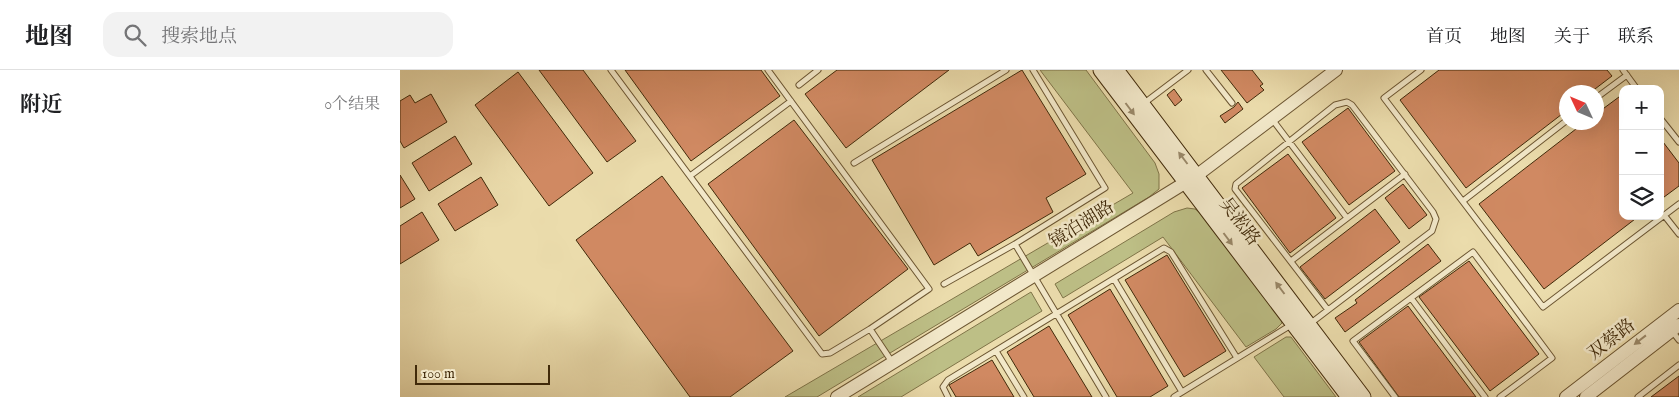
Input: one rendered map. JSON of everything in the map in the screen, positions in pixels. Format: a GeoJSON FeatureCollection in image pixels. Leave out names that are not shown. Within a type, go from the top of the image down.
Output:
{"type":"FeatureCollection","features":[{"type":"Feature","properties":{"kind":"main road","name":"吴淞路"},"geometry":{"type":"LineString","coordinates":[[1101,70],[1191,179],[1301,322],[1362,397]]}},
{"type":"Feature","properties":{"kind":"main road","name":"吴淞路"},"geometry":{"type":"LineString","coordinates":[[1116,70],[1142,104],[1191,179]]}},
{"type":"Feature","properties":{"kind":"main road","name":"吴淞路"},"geometry":{"type":"LineString","coordinates":[[1301,322],[1349,397]]}},
{"type":"Feature","properties":{"kind":"street","name":"镜泊湖路"},"geometry":{"type":"LineString","coordinates":[[837,397],[1191,179],[1336,70]]}},
{"type":"Feature","properties":{"kind":"street","name":"双蔡路"},"geometry":{"type":"LineString","coordinates":[[1566,397],[1679,310]]}},
{"type":"Feature","properties":{"kind":"street","name":"双蔡路"},"geometry":{"type":"LineString","coordinates":[[1586,397],[1677,332]]}},
{"type":"Feature","properties":{"kind":"lane"},"geometry":{"type":"LineString","coordinates":[[611,70],[822,354],[830,354],[929,289],[768,70]]}},
{"type":"Feature","properties":{"kind":"lane"},"geometry":{"type":"LineString","coordinates":[[799,85],[818,70]]}},
{"type":"Feature","properties":{"kind":"lane"},"geometry":{"type":"LineString","coordinates":[[854,163],[1006,70]]}},
{"type":"Feature","properties":{"kind":"lane"},"geometry":{"type":"LineString","coordinates":[[944,284],[1015,244],[1106,188],[1033,70]]}},
{"type":"Feature","properties":{"kind":"lane"},"geometry":{"type":"LineString","coordinates":[[1142,104],[1188,70]]}},
{"type":"Feature","properties":{"kind":"lane"},"geometry":{"type":"LineString","coordinates":[[1206,70],[1232,103]]}},
{"type":"Feature","properties":{"kind":"lane"},"geometry":{"type":"LineString","coordinates":[[1420,70],[1384,98],[1543,307],[1657,220]]}},
{"type":"Feature","properties":{"kind":"lane"},"geometry":{"type":"LineString","coordinates":[[1604,91],[1625,72],[1635,85]]}},
{"type":"Feature","properties":{"kind":"lane"},"geometry":{"type":"LineString","coordinates":[[690,176],[791,101]]}},
{"type":"Feature","properties":{"kind":"lane"},"geometry":{"type":"LineString","coordinates":[[1174,397],[1237,358],[1301,322],[1328,310],[1432,231],[1436,219],[1434,212],[1352,105],[1347,102],[1335,105],[1288,141],[1238,180],[1235,189],[1328,310]]}},
{"type":"Feature","properties":{"kind":"lane"},"geometry":{"type":"LineString","coordinates":[[1272,119],[1348,218]]}},
{"type":"Feature","properties":{"kind":"lane"},"geometry":{"type":"LineString","coordinates":[[1664,123],[1679,142]]}},
{"type":"Feature","properties":{"kind":"lane"},"geometry":{"type":"LineString","coordinates":[[1463,201],[1559,126]]}},
{"type":"Feature","properties":{"kind":"lane"},"geometry":{"type":"LineString","coordinates":[[1290,261],[1404,174]]}},
{"type":"Feature","properties":{"kind":"lane"},"geometry":{"type":"LineString","coordinates":[[1679,204],[1664,215],[1679,234]]}},
{"type":"Feature","properties":{"kind":"lane"},"geometry":{"type":"LineString","coordinates":[[1015,244],[1106,397]]}},
{"type":"Feature","properties":{"kind":"lane"},"geometry":{"type":"LineString","coordinates":[[948,397],[943,387],[948,380],[1164,248],[1167,248],[1237,358]]}},
{"type":"Feature","properties":{"kind":"lane"},"geometry":{"type":"LineString","coordinates":[[1395,397],[1353,341],[1473,252],[1552,358],[1500,397]]}},
{"type":"Feature","properties":{"kind":"lane"},"geometry":{"type":"LineString","coordinates":[[1114,278],[1182,392]]}},
{"type":"Feature","properties":{"kind":"lane"},"geometry":{"type":"LineString","coordinates":[[1411,298],[1485,397]]}},
{"type":"Feature","properties":{"kind":"lane"},"geometry":{"type":"LineString","coordinates":[[870,329],[892,363]]}},
{"type":"Feature","properties":{"kind":"lane"},"geometry":{"type":"LineString","coordinates":[[996,351],[1024,397]]}},
{"type":"Feature","properties":{"kind":"lane"},"geometry":{"type":"LineString","coordinates":[[1638,397],[1679,365]]}},
{"type":"Feature","properties":{"kind":"green space"},"geometry":{"type":"Polygon","coordinates":[[[1040,70],[1086,70],[1155,163],[1159,174],[1159,189],[1149,197],[817,397],[785,397],[1133,193],[1040,70]]]}},
{"type":"Feature","properties":{"kind":"green space"},"geometry":{"type":"Polygon","coordinates":[[[1187,208],[1195,209],[1203,215],[1281,318],[1282,323],[1276,329],[1246,347],[1163,237],[1063,298],[1055,284],[1174,212],[1187,208]]]}},
{"type":"Feature","properties":{"kind":"green space"},"geometry":{"type":"Polygon","coordinates":[[[1031,292],[1042,311],[901,397],[858,397],[1031,292]]]}},
{"type":"Feature","properties":{"kind":"green space"},"geometry":{"type":"Polygon","coordinates":[[[1286,337],[1291,337],[1336,397],[1284,397],[1254,357],[1286,337]]]}},
{"type":"Feature","properties":{"kind":"building"},"geometry":{"type":"Polygon","coordinates":[[[539,70],[583,70],[636,141],[607,162],[539,70]]]}},
{"type":"Feature","properties":{"kind":"building"},"geometry":{"type":"Polygon","coordinates":[[[625,70],[761,70],[780,96],[691,161],[625,70]]]}},
{"type":"Feature","properties":{"kind":"building"},"geometry":{"type":"Polygon","coordinates":[[[837,70],[949,70],[846,148],[805,94],[837,70]]]}},
{"type":"Feature","properties":{"kind":"building"},"geometry":{"type":"Polygon","coordinates":[[[1022,70],[1086,174],[1046,198],[1053,212],[978,256],[970,243],[934,265],[872,160],[1022,70]]]}},
{"type":"Feature","properties":{"kind":"building"},"geometry":{"type":"Polygon","coordinates":[[[1221,70],[1252,70],[1263,84],[1260,86],[1264,90],[1247,103],[1221,70]]]}},
{"type":"Feature","properties":{"kind":"building"},"geometry":{"type":"Polygon","coordinates":[[[1439,70],[1607,70],[1612,76],[1600,85],[1559,85],[1559,116],[1466,188],[1400,100],[1439,70]]]}},
{"type":"Feature","properties":{"kind":"building"},"geometry":{"type":"Polygon","coordinates":[[[518,72],[593,173],[549,206],[475,105],[518,72]]]}},
{"type":"Feature","properties":{"kind":"building"},"geometry":{"type":"Polygon","coordinates":[[[1174,89],[1182,100],[1175,106],[1167,95],[1174,89]]]}},
{"type":"Feature","properties":{"kind":"building"},"geometry":{"type":"Polygon","coordinates":[[[431,94],[447,122],[404,148],[400,141],[400,101],[410,95],[415,103],[431,94]]]}},
{"type":"Feature","properties":{"kind":"building"},"geometry":{"type":"Polygon","coordinates":[[[1619,97],[1619,220],[1634,220],[1544,289],[1479,204],[1575,130],[1604,130],[1604,108],[1619,97]]]}},
{"type":"Feature","properties":{"kind":"building"},"geometry":{"type":"Polygon","coordinates":[[[1238,102],[1243,109],[1225,123],[1220,116],[1238,102]]]}},
{"type":"Feature","properties":{"kind":"building"},"geometry":{"type":"Polygon","coordinates":[[[1348,108],[1395,171],[1349,205],[1302,142],[1348,108]]]}},
{"type":"Feature","properties":{"kind":"building"},"geometry":{"type":"Polygon","coordinates":[[[794,120],[908,269],[819,336],[708,184],[794,120]]]}},
{"type":"Feature","properties":{"kind":"building"},"geometry":{"type":"Polygon","coordinates":[[[455,136],[472,164],[429,191],[412,163],[455,136]]]}},
{"type":"Feature","properties":{"kind":"building"},"geometry":{"type":"Polygon","coordinates":[[[1664,143],[1679,163],[1679,186],[1664,197],[1664,143]]]}},
{"type":"Feature","properties":{"kind":"building"},"geometry":{"type":"Polygon","coordinates":[[[1288,154],[1336,218],[1290,253],[1242,188],[1288,154]]]}},
{"type":"Feature","properties":{"kind":"building"},"geometry":{"type":"Polygon","coordinates":[[[400,175],[415,199],[400,208],[400,175]]]}},
{"type":"Feature","properties":{"kind":"building"},"geometry":{"type":"Polygon","coordinates":[[[662,176],[793,351],[730,397],[690,397],[576,240],[662,176]]]}},
{"type":"Feature","properties":{"kind":"building"},"geometry":{"type":"Polygon","coordinates":[[[481,177],[498,205],[455,231],[438,204],[481,177]]]}},
{"type":"Feature","properties":{"kind":"building"},"geometry":{"type":"Polygon","coordinates":[[[1403,184],[1427,215],[1409,229],[1385,198],[1403,184]]]}},
{"type":"Feature","properties":{"kind":"building"},"geometry":{"type":"Polygon","coordinates":[[[1375,209],[1400,242],[1325,299],[1300,267],[1375,209]]]}},
{"type":"Feature","properties":{"kind":"building"},"geometry":{"type":"Polygon","coordinates":[[[422,212],[439,240],[400,264],[400,226],[422,212]]]}},
{"type":"Feature","properties":{"kind":"building"},"geometry":{"type":"Polygon","coordinates":[[[1428,244],[1441,261],[1345,332],[1335,318],[1357,303],[1355,300],[1428,244]]]}},
{"type":"Feature","properties":{"kind":"building"},"geometry":{"type":"Polygon","coordinates":[[[1167,255],[1226,351],[1184,377],[1125,280],[1167,255]]]}},
{"type":"Feature","properties":{"kind":"building"},"geometry":{"type":"Polygon","coordinates":[[[1469,261],[1539,354],[1490,391],[1419,297],[1469,261]]]}},
{"type":"Feature","properties":{"kind":"building"},"geometry":{"type":"Polygon","coordinates":[[[1110,289],[1168,386],[1150,397],[1117,397],[1068,315],[1110,289]]]}},
{"type":"Feature","properties":{"kind":"building"},"geometry":{"type":"Polygon","coordinates":[[[1408,306],[1476,397],[1399,397],[1359,342],[1408,306]]]}},
{"type":"Feature","properties":{"kind":"building"},"geometry":{"type":"Polygon","coordinates":[[[1049,326],[1092,397],[1034,397],[1007,352],[1049,326]]]}},
{"type":"Feature","properties":{"kind":"building"},"geometry":{"type":"Polygon","coordinates":[[[992,360],[1014,397],[956,397],[949,385],[992,360]]]}},
{"type":"Feature","properties":{"kind":"building"},"geometry":{"type":"Polygon","coordinates":[[[1679,376],[1679,397],[1651,397],[1679,376]]]}}]}
